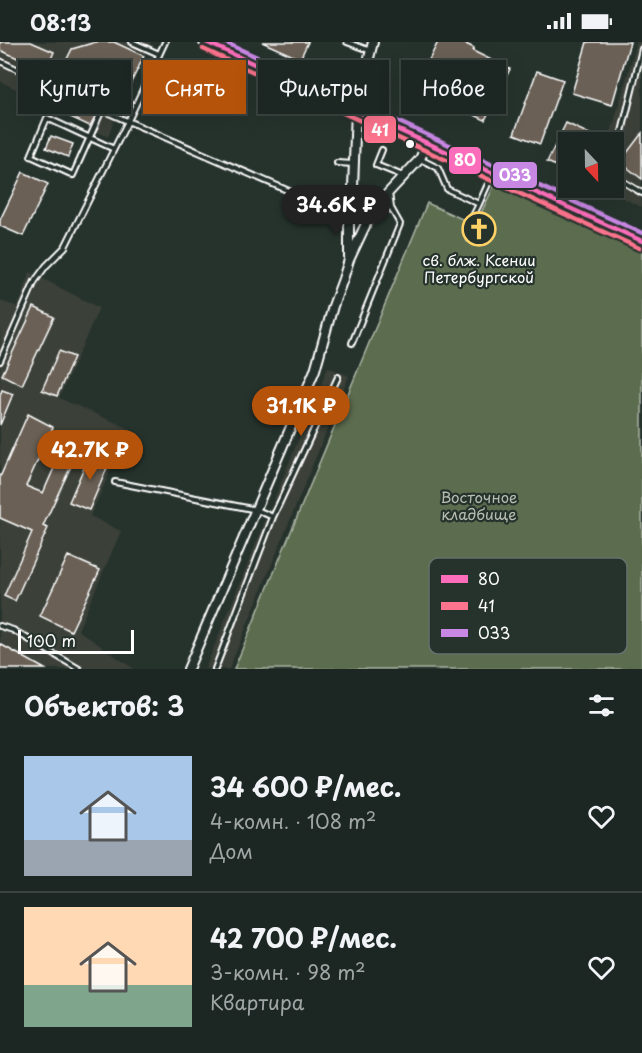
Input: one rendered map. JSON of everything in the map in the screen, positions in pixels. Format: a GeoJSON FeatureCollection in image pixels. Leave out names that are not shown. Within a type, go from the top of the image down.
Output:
{"type":"FeatureCollection","features":[{"type":"Feature","properties":{"kind":"main road"},"geometry":{"type":"LineString","coordinates":[[206,42],[258,66]]}},
{"type":"Feature","properties":{"kind":"main road"},"geometry":{"type":"LineString","coordinates":[[365,114],[642,241]]}},
{"type":"Feature","properties":{"kind":"street"},"geometry":{"type":"LineString","coordinates":[[369,60],[373,42]]}},
{"type":"Feature","properties":{"kind":"street"},"geometry":{"type":"LineString","coordinates":[[349,260],[356,114]]}},
{"type":"Feature","properties":{"kind":"street"},"geometry":{"type":"LineString","coordinates":[[188,669],[315,370],[349,260],[373,209],[420,159],[427,142]]}},
{"type":"Feature","properties":{"kind":"lane"},"geometry":{"type":"LineString","coordinates":[[132,42],[159,54]]}},
{"type":"Feature","properties":{"kind":"lane"},"geometry":{"type":"LineString","coordinates":[[0,361],[35,280],[65,247],[165,42]]}},
{"type":"Feature","properties":{"kind":"lane"},"geometry":{"type":"LineString","coordinates":[[347,42],[371,51]]}},
{"type":"Feature","properties":{"kind":"lane"},"geometry":{"type":"LineString","coordinates":[[622,132],[642,49]]}},
{"type":"Feature","properties":{"kind":"lane"},"geometry":{"type":"LineString","coordinates":[[0,61],[18,70]]}},
{"type":"Feature","properties":{"kind":"lane"},"geometry":{"type":"LineString","coordinates":[[100,114],[90,138],[73,175],[31,156],[47,118],[90,138],[114,149]]}},
{"type":"Feature","properties":{"kind":"lane"},"geometry":{"type":"LineString","coordinates":[[111,114],[326,207],[350,212]]}},
{"type":"Feature","properties":{"kind":"lane"},"geometry":{"type":"LineString","coordinates":[[382,150],[376,165],[404,176]]}},
{"type":"Feature","properties":{"kind":"lane"},"geometry":{"type":"LineString","coordinates":[[420,159],[438,168],[447,189],[478,204]]}},
{"type":"Feature","properties":{"kind":"lane"},"geometry":{"type":"LineString","coordinates":[[337,163],[354,164]]}},
{"type":"Feature","properties":{"kind":"lane"},"geometry":{"type":"LineString","coordinates":[[470,239],[473,216],[493,173]]}},
{"type":"Feature","properties":{"kind":"lane"},"geometry":{"type":"LineString","coordinates":[[624,182],[642,193]]}},
{"type":"Feature","properties":{"kind":"lane"},"geometry":{"type":"LineString","coordinates":[[352,343],[400,224],[391,208],[389,192]]}},
{"type":"Feature","properties":{"kind":"lane"},"geometry":{"type":"LineString","coordinates":[[215,669],[273,517],[338,377]]}},
{"type":"Feature","properties":{"kind":"lane"},"geometry":{"type":"LineString","coordinates":[[115,482],[256,510],[273,517]]}},
{"type":"Feature","properties":{"kind":"lane"},"geometry":{"type":"LineString","coordinates":[[0,626],[13,630],[79,669]]}},
{"type":"Feature","properties":{"kind":"shaded area"},"geometry":{"type":"Polygon","coordinates":[[[0,42],[151,42],[131,84],[131,60],[18,60],[18,90],[0,81],[0,42]]]}},
{"type":"Feature","properties":{"kind":"shaded area"},"geometry":{"type":"Polygon","coordinates":[[[637,42],[642,42],[642,207],[623,198],[624,132],[611,132],[637,42]]]}},
{"type":"Feature","properties":{"kind":"shaded area"},"geometry":{"type":"Polygon","coordinates":[[[64,114],[116,114],[108,137],[64,114]]]}},
{"type":"Feature","properties":{"kind":"shaded area"},"geometry":{"type":"Polygon","coordinates":[[[30,272],[99,308],[59,398],[130,429],[90,516],[121,531],[78,630],[134,669],[0,669],[0,301],[18,307],[30,272]]]}},
{"type":"Feature","properties":{"kind":"shaded area"},"geometry":{"type":"Polygon","coordinates":[[[328,367],[349,376],[229,669],[205,669],[328,367]]]}},
{"type":"Feature","properties":{"kind":"green space","name":"Восточное кладбище"},"geometry":{"type":"Polygon","coordinates":[[[496,182],[642,249],[642,669],[234,669],[427,203],[475,225],[496,182]]]}},
{"type":"Feature","properties":{"kind":"building"},"geometry":{"type":"Polygon","coordinates":[[[0,42],[31,42],[54,52],[51,60],[22,60],[0,50],[0,42]]]}},
{"type":"Feature","properties":{"kind":"building"},"geometry":{"type":"Polygon","coordinates":[[[96,42],[114,42],[144,56],[131,83],[131,60],[66,60],[72,49],[96,42]]]}},
{"type":"Feature","properties":{"kind":"building"},"geometry":{"type":"Polygon","coordinates":[[[262,42],[308,42],[300,59],[262,42]]]}},
{"type":"Feature","properties":{"kind":"building"},"geometry":{"type":"Polygon","coordinates":[[[438,42],[462,42],[474,48],[473,51],[492,60],[429,60],[438,42]]]}},
{"type":"Feature","properties":{"kind":"building"},"geometry":{"type":"Polygon","coordinates":[[[587,42],[630,42],[612,105],[572,93],[587,42]]]}},
{"type":"Feature","properties":{"kind":"building"},"geometry":{"type":"Polygon","coordinates":[[[537,71],[563,80],[540,144],[514,134],[537,71]]]}},
{"type":"Feature","properties":{"kind":"building"},"geometry":{"type":"Polygon","coordinates":[[[64,114],[95,116],[90,126],[64,114]]]}},
{"type":"Feature","properties":{"kind":"building"},"geometry":{"type":"Polygon","coordinates":[[[472,114],[488,114],[485,120],[472,114]]]}},
{"type":"Feature","properties":{"kind":"building"},"geometry":{"type":"Polygon","coordinates":[[[566,123],[585,132],[562,132],[566,123]]]}},
{"type":"Feature","properties":{"kind":"building"},"geometry":{"type":"Polygon","coordinates":[[[642,133],[642,179],[624,165],[624,157],[642,133]]]}},
{"type":"Feature","properties":{"kind":"building"},"geometry":{"type":"Polygon","coordinates":[[[51,136],[73,144],[68,157],[46,148],[51,136]]]}},
{"type":"Feature","properties":{"kind":"building"},"geometry":{"type":"Polygon","coordinates":[[[558,139],[558,167],[547,162],[558,139]]]}},
{"type":"Feature","properties":{"kind":"building"},"geometry":{"type":"Polygon","coordinates":[[[23,172],[48,184],[23,236],[0,226],[0,220],[23,172]]]}},
{"type":"Feature","properties":{"kind":"building"},"geometry":{"type":"Polygon","coordinates":[[[34,307],[54,317],[22,385],[2,375],[34,307]]]}},
{"type":"Feature","properties":{"kind":"building"},"geometry":{"type":"Polygon","coordinates":[[[59,351],[74,357],[57,396],[42,390],[59,351]]]}},
{"type":"Feature","properties":{"kind":"building"},"geometry":{"type":"Polygon","coordinates":[[[2,390],[13,394],[0,425],[0,395],[2,390]]]}},
{"type":"Feature","properties":{"kind":"building"},"geometry":{"type":"Polygon","coordinates":[[[28,414],[53,427],[26,486],[43,493],[65,443],[79,449],[43,526],[48,528],[15,601],[4,596],[32,532],[0,518],[0,475],[28,414]]]}},
{"type":"Feature","properties":{"kind":"building"},"geometry":{"type":"Polygon","coordinates":[[[91,451],[111,459],[89,510],[69,502],[91,451]]]}},
{"type":"Feature","properties":{"kind":"building"},"geometry":{"type":"Polygon","coordinates":[[[68,556],[100,570],[71,631],[40,616],[68,556]]]}},
{"type":"Feature","properties":{"kind":"building"},"geometry":{"type":"Polygon","coordinates":[[[0,644],[45,669],[0,669],[0,644]]]}},
{"type":"Feature","properties":{"kind":"transit line","name":"80"},"geometry":{"type":"LineString","coordinates":[[206,42],[642,241]]}},
{"type":"Feature","properties":{"kind":"transit line","name":"033"},"geometry":{"type":"LineString","coordinates":[[224,42],[642,233]]}},
{"type":"Feature","properties":{"kind":"transit line","name":"41"},"geometry":{"type":"LineString","coordinates":[[203,49],[639,248]]}},
{"type":"Feature","properties":{"kind":"place","name":"св. блж. Ксении Петербургской"},"geometry":{"type":"Point","coordinates":[479,229]}}]}
